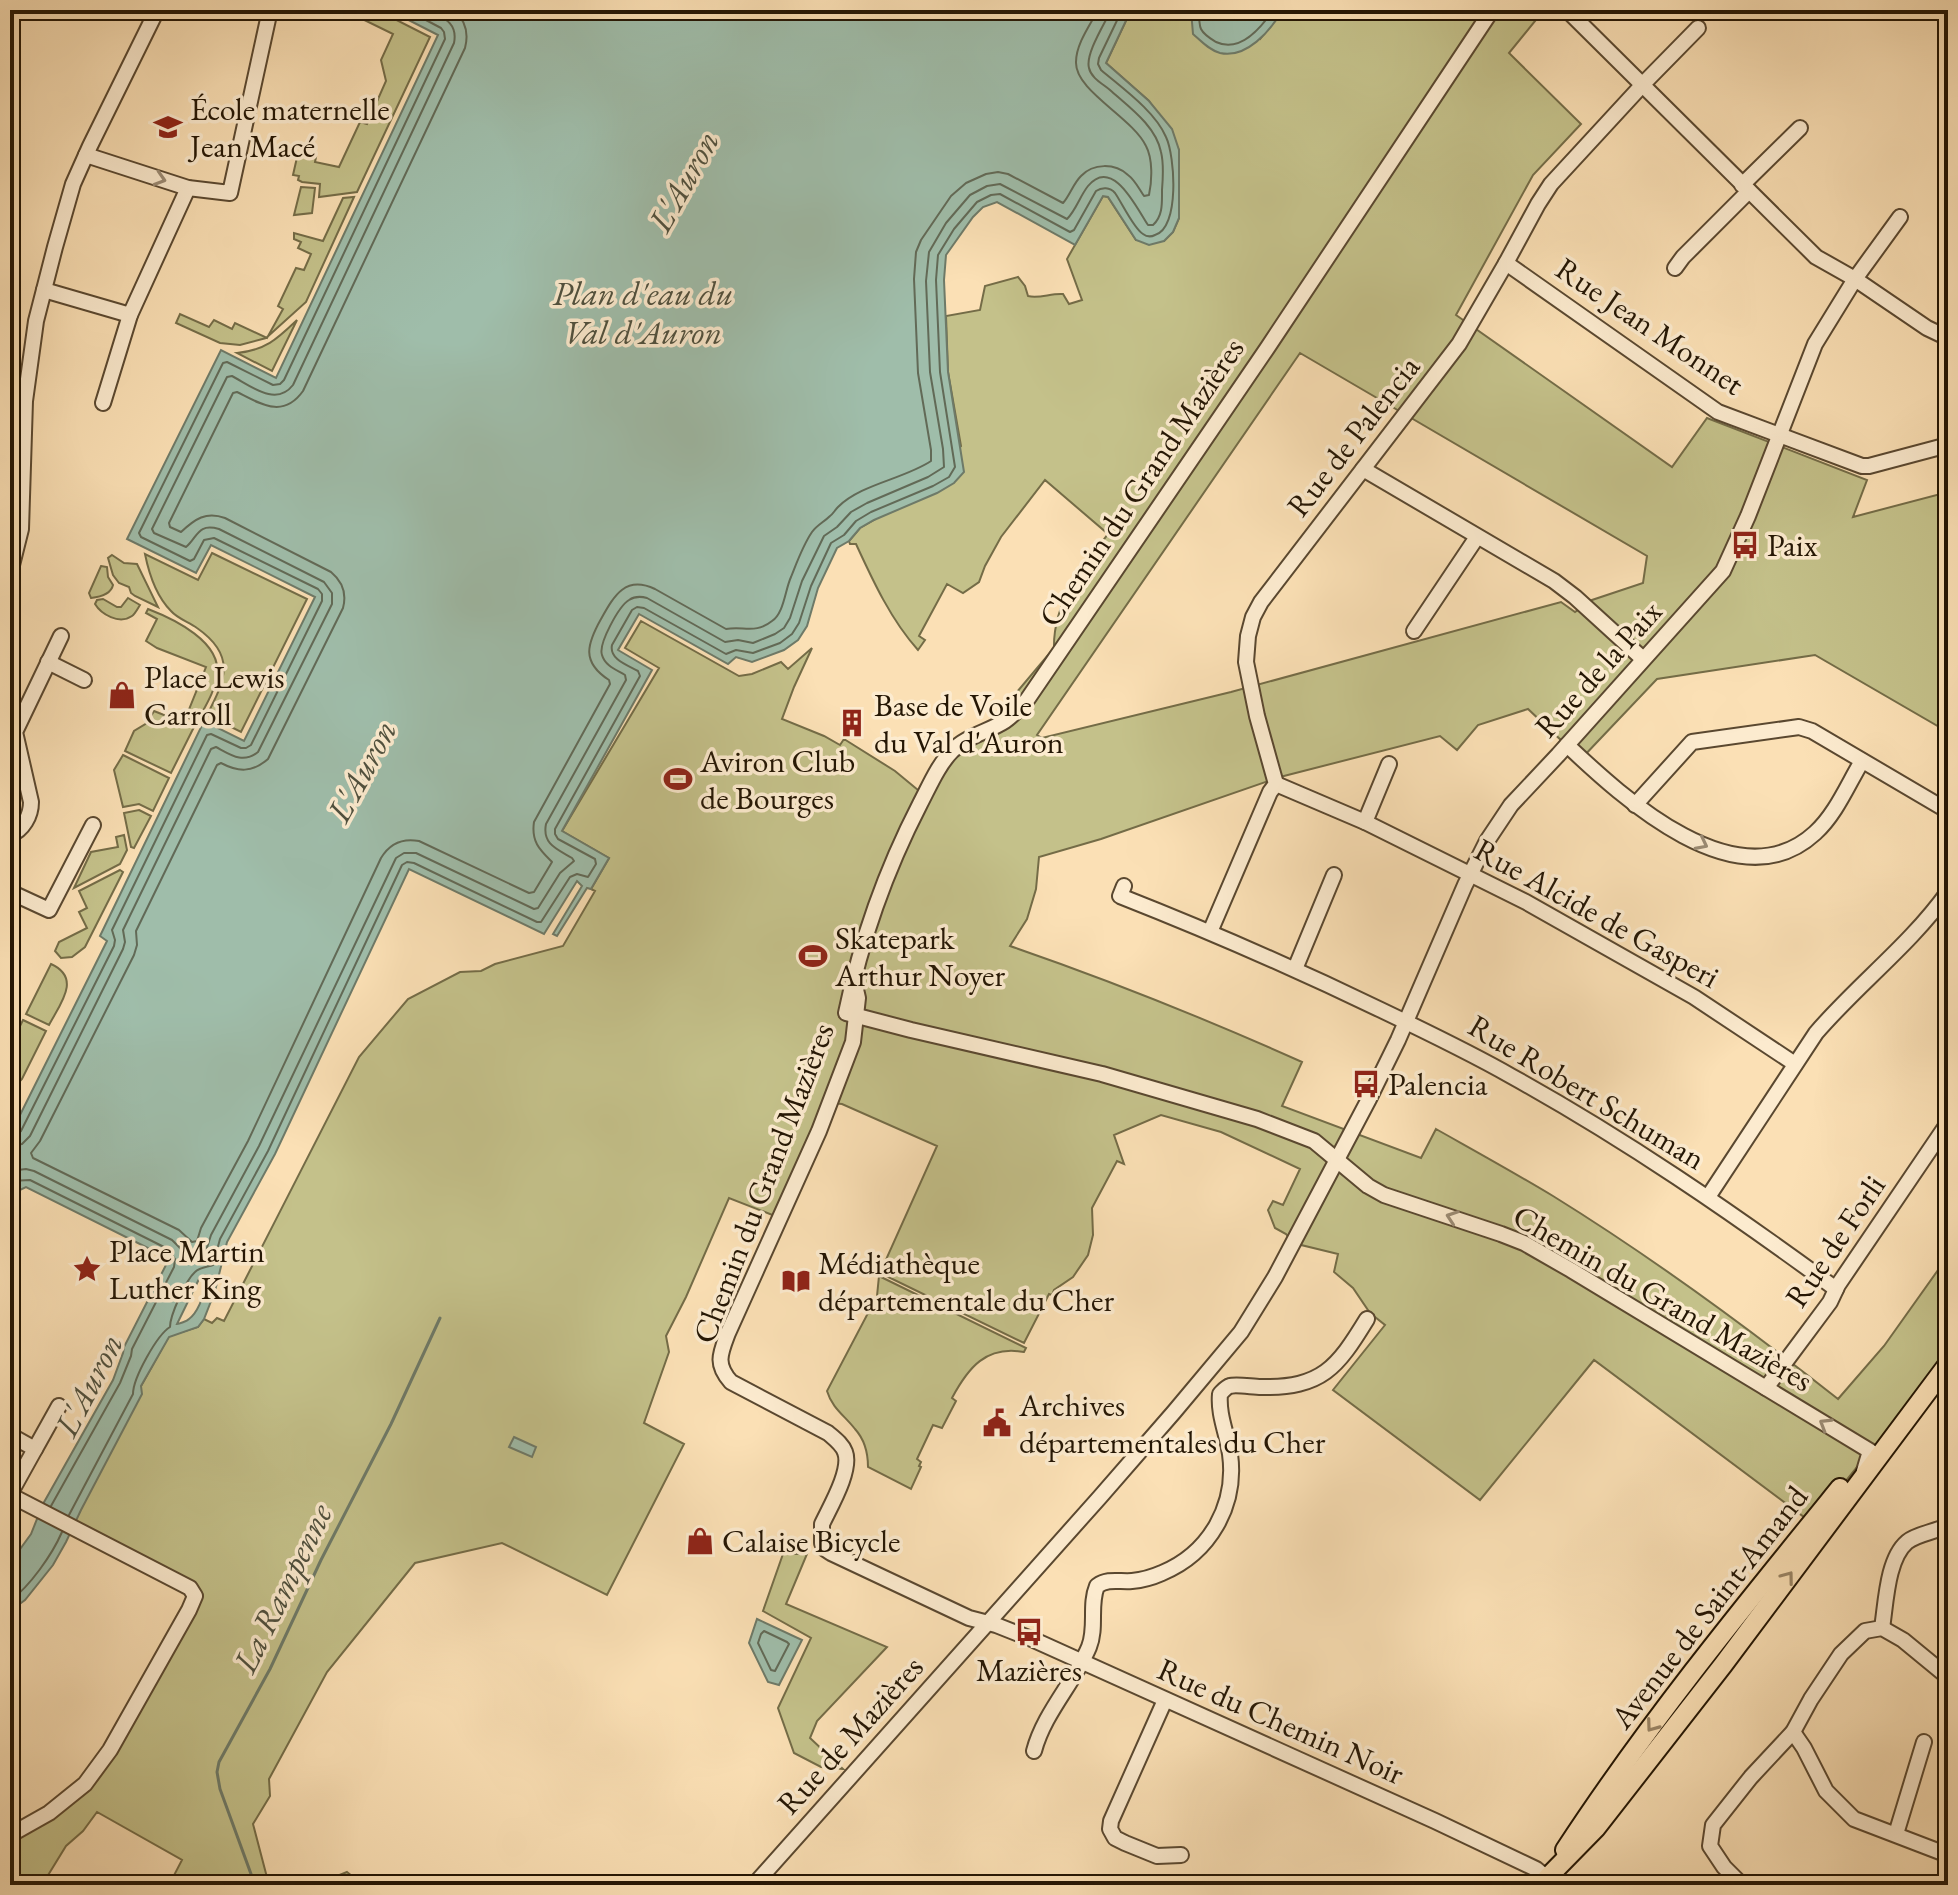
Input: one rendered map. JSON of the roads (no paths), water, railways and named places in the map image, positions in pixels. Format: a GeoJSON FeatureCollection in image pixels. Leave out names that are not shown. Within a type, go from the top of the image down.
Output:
{"type":"FeatureCollection","features":[{"type":"Feature","properties":{"kind":"main road","name":"Avenue de Saint-Amand"},"geometry":{"type":"LineString","coordinates":[[1544,1882],[1593,1807],[1708,1651],[1763,1597],[1863,1476],[1948,1364]]}},
{"type":"Feature","properties":{"kind":"main road","name":"Avenue de Saint-Amand"},"geometry":{"type":"LineString","coordinates":[[1544,1882],[1589,1838],[1723,1665],[1763,1597],[1870,1451],[1932,1384]]}},
{"type":"Feature","properties":{"kind":"main road"},"geometry":{"type":"LineString","coordinates":[[1708,1651],[1723,1665]]}},
{"type":"Feature","properties":{"kind":"street"},"geometry":{"type":"LineString","coordinates":[[10,573],[21,529],[25,401],[36,321],[44,290],[73,184],[157,10]]}},
{"type":"Feature","properties":{"kind":"street"},"geometry":{"type":"LineString","coordinates":[[86,155],[188,188],[230,193],[270,10]]}},
{"type":"Feature","properties":{"kind":"street","name":"Chemin du Grand Mazières"},"geometry":{"type":"LineString","coordinates":[[1492,10],[1282,327],[1027,700],[1007,719],[963,742],[942,764],[901,840],[867,928],[846,1013],[1102,1074],[1257,1119],[1314,1141],[1368,1186],[1384,1195],[1501,1234],[1544,1254],[1870,1451]]}},
{"type":"Feature","properties":{"kind":"street"},"geometry":{"type":"LineString","coordinates":[[1567,10],[1816,257],[1855,279],[1927,328],[1948,338]]}},
{"type":"Feature","properties":{"kind":"street","name":"Rue de Palencia"},"geometry":{"type":"LineString","coordinates":[[1276,784],[1246,662],[1253,617],[1271,588],[1459,344],[1551,184],[1698,28]]}},
{"type":"Feature","properties":{"kind":"street"},"geometry":{"type":"LineString","coordinates":[[1675,268],[1800,128]]}},
{"type":"Feature","properties":{"kind":"street"},"geometry":{"type":"LineString","coordinates":[[103,403],[130,315],[188,188]]}},
{"type":"Feature","properties":{"kind":"street","name":"Rue de la Paix"},"geometry":{"type":"LineString","coordinates":[[1204,1377],[1241,1332],[1259,1304],[1338,1160],[1406,1021],[1487,841],[1505,813],[1723,571],[1748,516],[1815,344],[1855,279],[1900,217]]}},
{"type":"Feature","properties":{"kind":"street","name":"Rue Jean Monnet"},"geometry":{"type":"LineString","coordinates":[[1506,263],[1710,407],[1862,466],[1948,445]]}},
{"type":"Feature","properties":{"kind":"street"},"geometry":{"type":"LineString","coordinates":[[44,290],[130,315]]}},
{"type":"Feature","properties":{"kind":"street"},"geometry":{"type":"LineString","coordinates":[[1363,469],[1564,588],[1643,659]]}},
{"type":"Feature","properties":{"kind":"street"},"geometry":{"type":"LineString","coordinates":[[1414,631],[1477,537]]}},
{"type":"Feature","properties":{"kind":"street"},"geometry":{"type":"LineString","coordinates":[[10,835],[31,813],[15,732],[61,636]]}},
{"type":"Feature","properties":{"kind":"street"},"geometry":{"type":"LineString","coordinates":[[48,662],[84,680]]}},
{"type":"Feature","properties":{"kind":"street"},"geometry":{"type":"LineString","coordinates":[[1635,805],[1692,742],[1799,727],[1812,731],[1948,811]]}},
{"type":"Feature","properties":{"kind":"street"},"geometry":{"type":"LineString","coordinates":[[1567,745],[1654,818],[1718,851],[1745,857],[1765,858],[1789,850],[1814,835],[1832,812],[1862,761]]}},
{"type":"Feature","properties":{"kind":"street"},"geometry":{"type":"LineString","coordinates":[[1365,822],[1389,764]]}},
{"type":"Feature","properties":{"kind":"street"},"geometry":{"type":"LineString","coordinates":[[1210,932],[1276,784]]}},
{"type":"Feature","properties":{"kind":"street","name":"Rue Alcide de Gasperi"},"geometry":{"type":"LineString","coordinates":[[1276,784],[1365,822],[1564,923],[1694,997],[1795,1064]]}},
{"type":"Feature","properties":{"kind":"street"},"geometry":{"type":"LineString","coordinates":[[10,892],[49,910],[93,825]]}},
{"type":"Feature","properties":{"kind":"street"},"geometry":{"type":"LineString","coordinates":[[1295,969],[1334,875]]}},
{"type":"Feature","properties":{"kind":"street","name":"Rue Robert Schuman"},"geometry":{"type":"LineString","coordinates":[[1124,886],[1120,896],[1295,969],[1406,1021],[1510,1075],[1708,1197],[1836,1289]]}},
{"type":"Feature","properties":{"kind":"street"},"geometry":{"type":"LineString","coordinates":[[1708,1197],[1825,1022],[1926,921],[1948,892]]}},
{"type":"Feature","properties":{"kind":"street","name":"Chemin du Grand Mazières"},"geometry":{"type":"LineString","coordinates":[[857,1016],[853,1042],[831,1102],[728,1333],[720,1363],[722,1372],[731,1382],[828,1433],[844,1451],[847,1460],[844,1474],[820,1533],[825,1549],[969,1618],[988,1622]]}},
{"type":"Feature","properties":{"kind":"street","name":"Rue de Forli"},"geometry":{"type":"LineString","coordinates":[[1766,1388],[1830,1302],[1948,1123]]}},
{"type":"Feature","properties":{"kind":"street"},"geometry":{"type":"LineString","coordinates":[[1034,1751],[1038,1736],[1078,1673],[1094,1632],[1093,1594],[1097,1586],[1108,1581],[1147,1579],[1165,1572],[1197,1551],[1220,1521],[1231,1490],[1232,1470],[1230,1449],[1218,1407],[1220,1394],[1230,1386],[1274,1387],[1316,1379],[1331,1370],[1367,1319]]}},
{"type":"Feature","properties":{"kind":"street"},"geometry":{"type":"LineString","coordinates":[[1204,1377],[1222,1392]]}},
{"type":"Feature","properties":{"kind":"street","name":"Rue de Mazières"},"geometry":{"type":"LineString","coordinates":[[754,1885],[1204,1377]]}},
{"type":"Feature","properties":{"kind":"street"},"geometry":{"type":"LineString","coordinates":[[10,1835],[49,1813],[85,1784],[110,1750],[195,1596],[190,1588],[13,1496],[59,1406]]}},
{"type":"Feature","properties":{"kind":"street"},"geometry":{"type":"LineString","coordinates":[[10,1435],[35,1449]]}},
{"type":"Feature","properties":{"kind":"street"},"geometry":{"type":"LineString","coordinates":[[1863,1476],[1870,1451]]}},
{"type":"Feature","properties":{"kind":"street"},"geometry":{"type":"LineString","coordinates":[[1882,1628],[1895,1558],[1908,1541],[1948,1525]]}},
{"type":"Feature","properties":{"kind":"street","name":"Rue du Chemin Noir"},"geometry":{"type":"LineString","coordinates":[[988,1622],[1435,1821],[1536,1869],[1544,1882]]}},
{"type":"Feature","properties":{"kind":"street"},"geometry":{"type":"LineString","coordinates":[[1742,1885],[1724,1867],[1710,1846],[1713,1825],[1751,1777],[1793,1732],[1841,1654],[1865,1631],[1882,1628],[1903,1640],[1948,1677]]}},
{"type":"Feature","properties":{"kind":"street"},"geometry":{"type":"LineString","coordinates":[[1165,1700],[1110,1829],[1115,1838],[1157,1856],[1181,1855]]}},
{"type":"Feature","properties":{"kind":"street"},"geometry":{"type":"LineString","coordinates":[[1793,1732],[1826,1791],[1854,1819],[1948,1855]]}},
{"type":"Feature","properties":{"kind":"street"},"geometry":{"type":"LineString","coordinates":[[1896,1834],[1924,1742]]}},
{"type":"Feature","properties":{"kind":"water","name":"Plan d'eau du Val d'Auron"},"geometry":{"type":"Polygon","coordinates":[[[389,10],[1131,10],[1106,63],[1149,101],[1172,129],[1179,150],[1179,218],[1173,232],[1164,241],[1149,245],[1136,240],[1108,197],[1103,196],[1075,245],[997,202],[983,207],[973,217],[946,255],[944,280],[948,372],[964,472],[954,483],[937,493],[860,528],[849,541],[837,548],[818,588],[807,626],[798,640],[784,650],[752,662],[736,657],[728,664],[639,614],[618,650],[652,670],[562,831],[609,858],[557,936],[553,934],[582,886],[577,881],[544,934],[409,869],[275,1154],[227,1242],[215,1291],[204,1319],[198,1327],[169,1337],[141,1386],[142,1394],[53,1565],[25,1600],[10,1611],[10,1563],[31,1534],[43,1504],[113,1380],[124,1347],[167,1263],[164,1256],[26,1187],[20,1190],[10,1188],[10,1135],[107,941],[100,936],[204,721],[244,741],[315,597],[211,545],[196,573],[127,539],[221,350],[276,378],[438,35],[389,10]],[[209,1276],[199,1279],[177,1324],[193,1316],[209,1276]]]}},
{"type":"Feature","properties":{"kind":"water"},"geometry":{"type":"Polygon","coordinates":[[[1191,10],[1282,10],[1257,42],[1230,54],[1212,50],[1193,34],[1191,10]]]}},
{"type":"Feature","properties":{"kind":"water"},"geometry":{"type":"Polygon","coordinates":[[[514,1437],[536,1447],[532,1457],[509,1447],[514,1437]]]}},
{"type":"Feature","properties":{"kind":"water"},"geometry":{"type":"Polygon","coordinates":[[[757,1619],[802,1640],[779,1685],[768,1682],[749,1643],[757,1619]]]}},
{"type":"Feature","properties":{"kind":"waterway","name":"La Rampenne"},"geometry":{"type":"LineString","coordinates":[[255,1885],[220,1789],[219,1762],[270,1669],[440,1318]]}},
{"type":"Feature","properties":{"kind":"place","name":"École maternelle Jean Macé"},"geometry":{"type":"Point","coordinates":[168,127]}},
{"type":"Feature","properties":{"kind":"place","name":"Paix"},"geometry":{"type":"Point","coordinates":[1745,545]}},
{"type":"Feature","properties":{"kind":"place","name":"Place Lewis Carroll"},"geometry":{"type":"Point","coordinates":[122,695]}},
{"type":"Feature","properties":{"kind":"place","name":"Base de Voile du Val d'Auron"},"geometry":{"type":"Point","coordinates":[852,723]}},
{"type":"Feature","properties":{"kind":"place","name":"Aviron Club de Bourges"},"geometry":{"type":"Point","coordinates":[678,779]}},
{"type":"Feature","properties":{"kind":"place","name":"Skatepark Arthur Noyer"},"geometry":{"type":"Point","coordinates":[813,956]}},
{"type":"Feature","properties":{"kind":"place","name":"Palencia"},"geometry":{"type":"Point","coordinates":[1366,1084]}},
{"type":"Feature","properties":{"kind":"place","name":"Place Martin Luther King"},"geometry":{"type":"Point","coordinates":[87,1269]}},
{"type":"Feature","properties":{"kind":"place","name":"Médiathèque départementale du Cher"},"geometry":{"type":"Point","coordinates":[796,1281]}},
{"type":"Feature","properties":{"kind":"place","name":"Archives départementales du Cher"},"geometry":{"type":"Point","coordinates":[997,1423]}},
{"type":"Feature","properties":{"kind":"place","name":"Calaise Bicycle"},"geometry":{"type":"Point","coordinates":[700,1541]}},
{"type":"Feature","properties":{"kind":"place","name":"Mazières"},"geometry":{"type":"Point","coordinates":[1029,1632]}},
{"type":"Feature","properties":{"kind":"water label","name":"L'Auron"},"geometry":{"type":"Point","coordinates":[683,181]}},
{"type":"Feature","properties":{"kind":"water label","name":"L'Auron"},"geometry":{"type":"Point","coordinates":[361,771]}},
{"type":"Feature","properties":{"kind":"water label","name":"L'Auron"},"geometry":{"type":"Point","coordinates":[88,1385]}}]}
